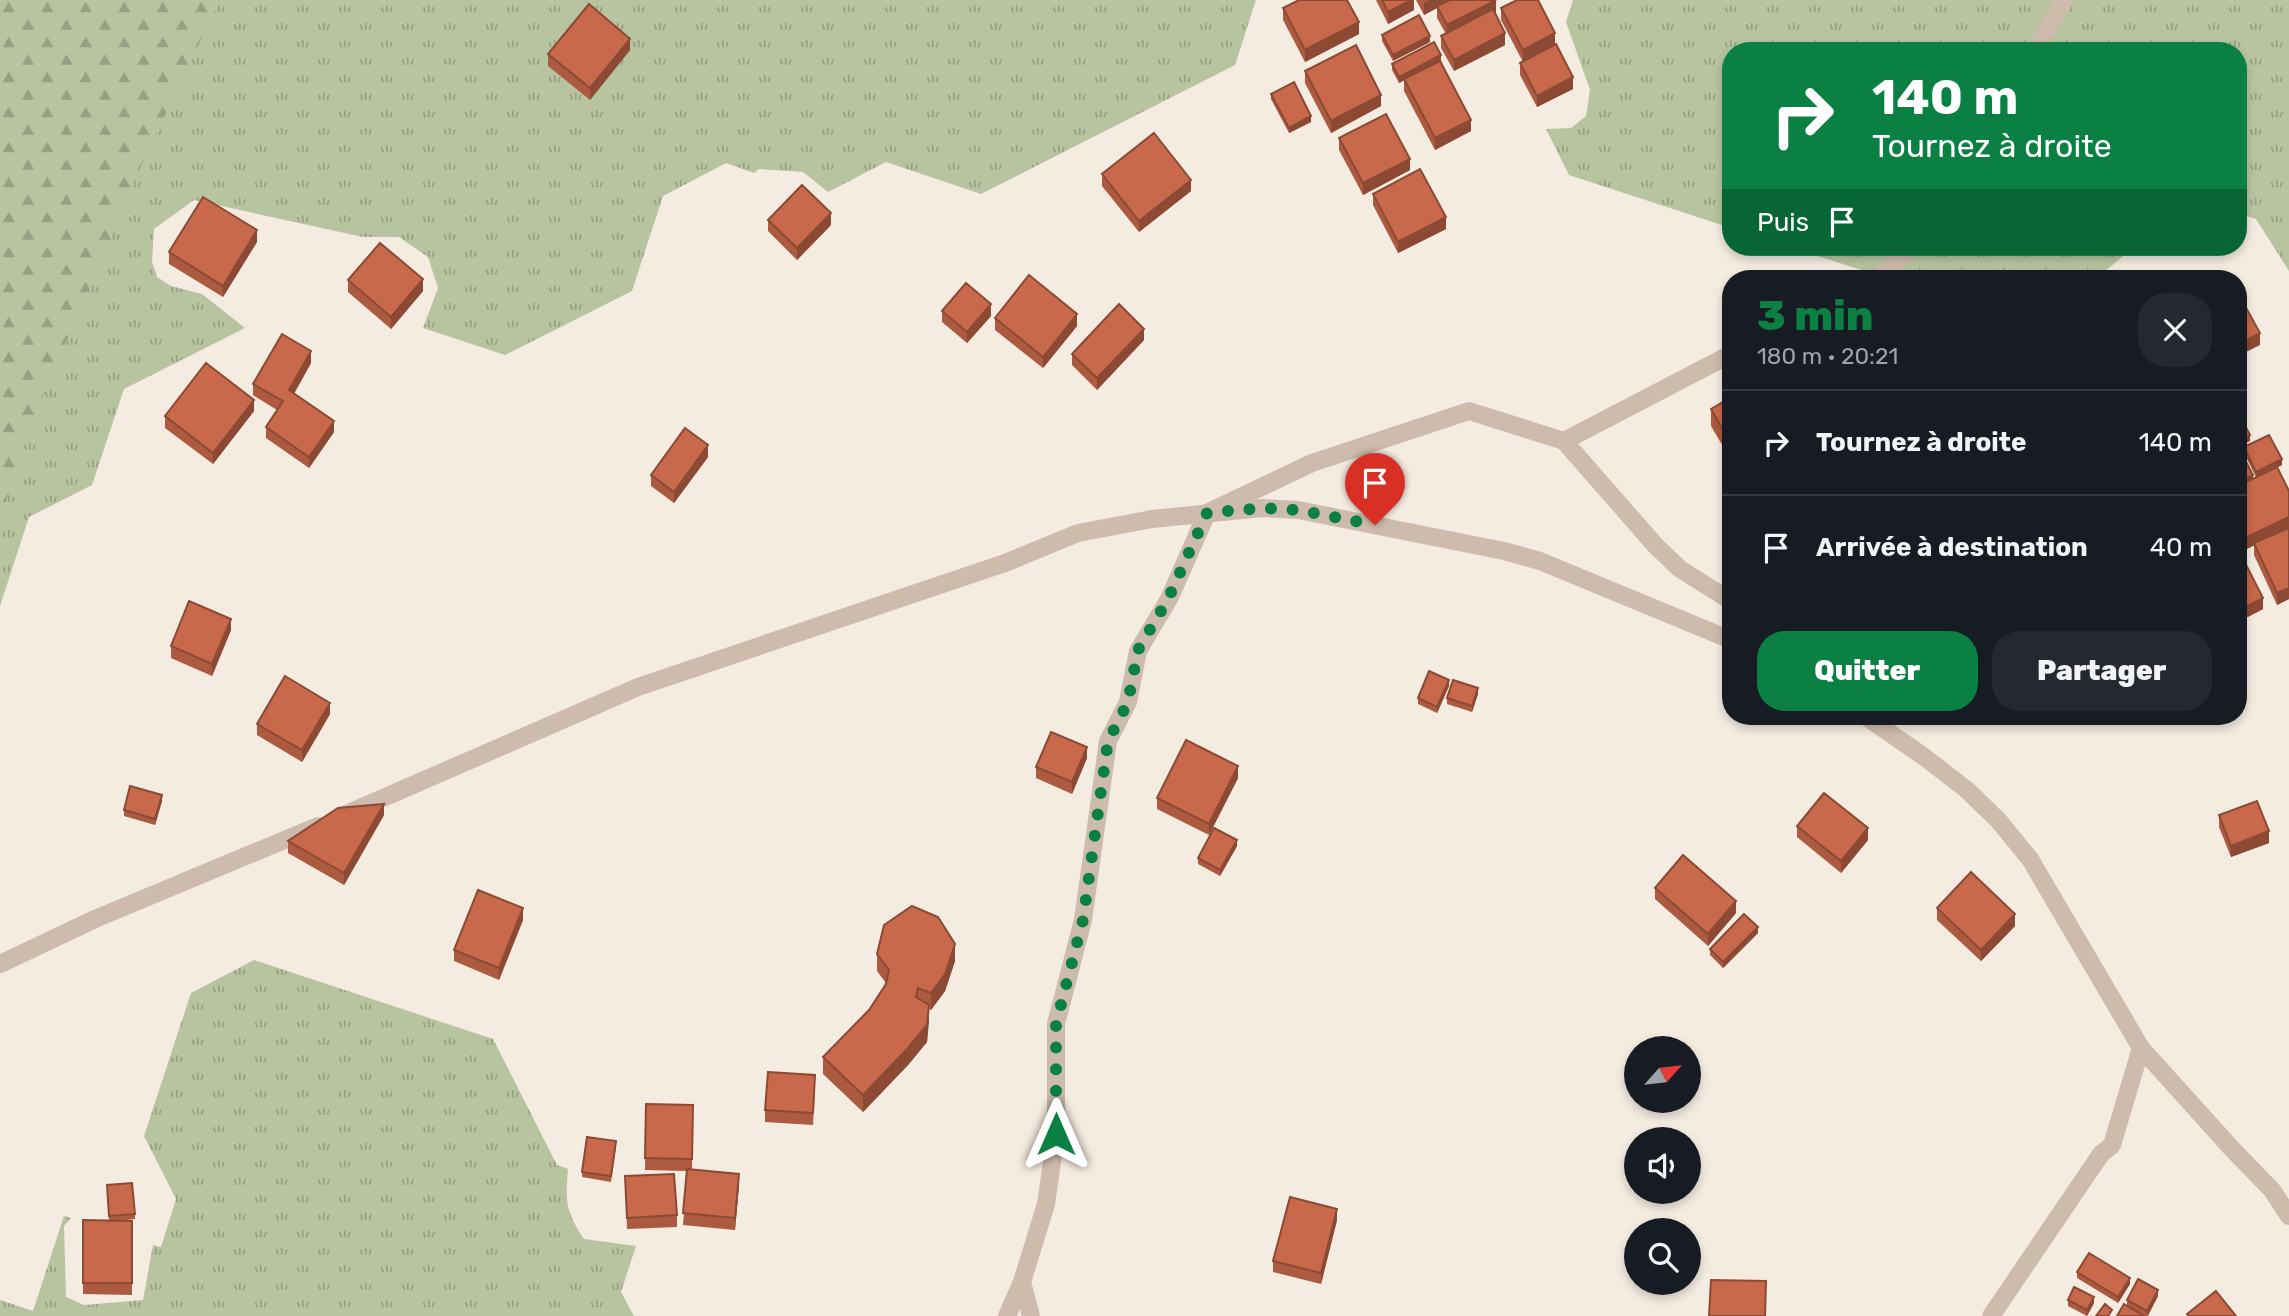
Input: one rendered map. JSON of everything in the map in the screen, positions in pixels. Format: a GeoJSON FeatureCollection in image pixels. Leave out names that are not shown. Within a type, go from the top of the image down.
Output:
{"type":"FeatureCollection","features":[{"type":"Feature","properties":{"kind":"street"},"geometry":{"type":"LineString","coordinates":[[2040,42],[2064,0]]}},
{"type":"Feature","properties":{"kind":"street"},"geometry":{"type":"LineString","coordinates":[[1886,270],[1903,256]]}},
{"type":"Feature","properties":{"kind":"street"},"geometry":{"type":"LineString","coordinates":[[1564,441],[1722,359]]}},
{"type":"Feature","properties":{"kind":"street"},"geometry":{"type":"LineString","coordinates":[[1007,1316],[1022,1282],[1046,1204],[1056,1134],[1056,1024],[1083,920],[1108,741],[1128,702],[1138,650],[1168,599],[1207,513],[1312,463],[1469,411],[1564,441],[1654,545],[1680,569],[1722,595]]}},
{"type":"Feature","properties":{"kind":"street"},"geometry":{"type":"LineString","coordinates":[[0,964],[95,919],[288,839],[638,687],[1005,563],[1078,533],[1152,519],[1207,513],[1262,508],[1298,510],[1504,551],[1552,566],[1722,636]]}},
{"type":"Feature","properties":{"kind":"street"},"geometry":{"type":"LineString","coordinates":[[1878,725],[1967,790],[1998,820],[2030,859],[2141,1048],[2272,1190],[2289,1216]]}},
{"type":"Feature","properties":{"kind":"street"},"geometry":{"type":"LineString","coordinates":[[1991,1316],[2101,1154],[2112,1145],[2141,1048]]}},
{"type":"Feature","properties":{"kind":"street"},"geometry":{"type":"LineString","coordinates":[[1022,1282],[1031,1316]]}},
{"type":"Feature","properties":{"kind":"green space"},"geometry":{"type":"Polygon","coordinates":[[[0,0],[1256,0],[1235,65],[981,194],[886,162],[828,192],[803,172],[759,169],[754,173],[726,163],[663,196],[632,291],[505,355],[423,328],[438,288],[428,257],[399,237],[363,237],[194,200],[154,229],[152,262],[157,277],[171,286],[202,294],[245,328],[124,389],[92,485],[29,517],[0,606],[0,0]]]}},
{"type":"Feature","properties":{"kind":"green space"},"geometry":{"type":"Polygon","coordinates":[[[0,0],[220,0],[143,161],[26,436],[0,521],[0,0]]]}},
{"type":"Feature","properties":{"kind":"green space"},"geometry":{"type":"Polygon","coordinates":[[[1573,0],[2289,0],[2289,271],[2256,219],[2247,216],[2247,42],[1722,42],[1722,225],[1569,175],[1546,129],[1571,128],[1586,116],[1590,90],[1566,22],[1573,0]]]}},
{"type":"Feature","properties":{"kind":"green space"},"geometry":{"type":"Polygon","coordinates":[[[1818,256],[2123,256],[2107,270],[1861,270],[1818,256]]]}},
{"type":"Feature","properties":{"kind":"green space"},"geometry":{"type":"Polygon","coordinates":[[[254,960],[493,1039],[557,1165],[568,1169],[568,1206],[584,1239],[636,1246],[621,1292],[634,1316],[0,1316],[0,1300],[33,1311],[64,1216],[71,1218],[64,1226],[66,1297],[84,1305],[143,1300],[153,1245],[161,1247],[176,1199],[144,1136],[191,993],[254,960]]]}},
{"type":"Feature","properties":{"kind":"building"},"geometry":{"type":"Polygon","coordinates":[[[1299,0],[1347,0],[1359,22],[1305,50],[1283,8],[1299,0]]]}},
{"type":"Feature","properties":{"kind":"building"},"geometry":{"type":"Polygon","coordinates":[[[1382,0],[1411,0],[1388,12],[1382,0]]]}},
{"type":"Feature","properties":{"kind":"building"},"geometry":{"type":"Polygon","coordinates":[[[1450,0],[1496,0],[1447,25],[1437,6],[1450,0]]]}},
{"type":"Feature","properties":{"kind":"building"},"geometry":{"type":"Polygon","coordinates":[[[1517,0],[1538,0],[1555,33],[1523,50],[1501,8],[1517,0]]]}},
{"type":"Feature","properties":{"kind":"building"},"geometry":{"type":"Polygon","coordinates":[[[589,4],[630,39],[590,88],[548,54],[589,4]]]}},
{"type":"Feature","properties":{"kind":"building"},"geometry":{"type":"Polygon","coordinates":[[[1493,9],[1505,33],[1454,60],[1441,36],[1493,9]]]}},
{"type":"Feature","properties":{"kind":"building"},"geometry":{"type":"Polygon","coordinates":[[[1419,15],[1430,36],[1393,55],[1382,35],[1419,15]]]}},
{"type":"Feature","properties":{"kind":"building"},"geometry":{"type":"Polygon","coordinates":[[[1434,42],[1441,55],[1399,77],[1392,64],[1434,42]]]}},
{"type":"Feature","properties":{"kind":"building"},"geometry":{"type":"Polygon","coordinates":[[[1556,44],[1573,77],[1537,96],[1520,63],[1556,44]]]}},
{"type":"Feature","properties":{"kind":"building"},"geometry":{"type":"Polygon","coordinates":[[[1356,45],[1381,95],[1331,121],[1305,71],[1356,45]]]}},
{"type":"Feature","properties":{"kind":"building"},"geometry":{"type":"Polygon","coordinates":[[[1440,61],[1471,120],[1435,138],[1404,79],[1440,61]]]}},
{"type":"Feature","properties":{"kind":"building"},"geometry":{"type":"Polygon","coordinates":[[[1294,82],[1311,116],[1289,128],[1271,94],[1294,82]]]}},
{"type":"Feature","properties":{"kind":"building"},"geometry":{"type":"Polygon","coordinates":[[[1386,114],[1410,159],[1363,183],[1339,138],[1386,114]]]}},
{"type":"Feature","properties":{"kind":"building"},"geometry":{"type":"Polygon","coordinates":[[[1154,133],[1191,180],[1139,221],[1102,174],[1154,133]]]}},
{"type":"Feature","properties":{"kind":"building"},"geometry":{"type":"Polygon","coordinates":[[[1420,169],[1446,217],[1398,242],[1373,194],[1420,169]]]}},
{"type":"Feature","properties":{"kind":"building"},"geometry":{"type":"Polygon","coordinates":[[[802,185],[831,213],[797,248],[768,220],[802,185]]]}},
{"type":"Feature","properties":{"kind":"building"},"geometry":{"type":"Polygon","coordinates":[[[203,197],[257,230],[223,286],[169,252],[203,197]]]}},
{"type":"Feature","properties":{"kind":"building"},"geometry":{"type":"Polygon","coordinates":[[[380,243],[423,279],[391,317],[348,280],[380,243]]]}},
{"type":"Feature","properties":{"kind":"building"},"geometry":{"type":"Polygon","coordinates":[[[1029,275],[1077,314],[1043,357],[995,318],[1029,275]]]}},
{"type":"Feature","properties":{"kind":"building"},"geometry":{"type":"Polygon","coordinates":[[[966,283],[991,304],[967,332],[942,311],[966,283]]]}},
{"type":"Feature","properties":{"kind":"building"},"geometry":{"type":"Polygon","coordinates":[[[1119,304],[1144,329],[1097,378],[1072,354],[1119,304]]]}},
{"type":"Feature","properties":{"kind":"building"},"geometry":{"type":"Polygon","coordinates":[[[2247,310],[2260,333],[2247,340],[2247,310]]]}},
{"type":"Feature","properties":{"kind":"building"},"geometry":{"type":"Polygon","coordinates":[[[282,334],[311,351],[289,390],[334,421],[309,457],[266,427],[283,401],[253,384],[282,334]]]}},
{"type":"Feature","properties":{"kind":"building"},"geometry":{"type":"Polygon","coordinates":[[[206,363],[254,400],[213,453],[165,416],[206,363]]]}},
{"type":"Feature","properties":{"kind":"building"},"geometry":{"type":"Polygon","coordinates":[[[1722,402],[1722,428],[1711,409],[1722,402]]]}},
{"type":"Feature","properties":{"kind":"building"},"geometry":{"type":"Polygon","coordinates":[[[685,428],[708,445],[674,492],[651,475],[685,428]]]}},
{"type":"Feature","properties":{"kind":"building"},"geometry":{"type":"Polygon","coordinates":[[[2269,435],[2282,459],[2256,472],[2247,453],[2247,446],[2269,435]]]}},
{"type":"Feature","properties":{"kind":"building"},"geometry":{"type":"Polygon","coordinates":[[[2247,464],[2253,475],[2247,478],[2247,464]]]}},
{"type":"Feature","properties":{"kind":"building"},"geometry":{"type":"Polygon","coordinates":[[[2277,467],[2289,491],[2289,517],[2247,537],[2247,482],[2277,467]]]}},
{"type":"Feature","properties":{"kind":"building"},"geometry":{"type":"Polygon","coordinates":[[[2289,528],[2289,588],[2277,593],[2254,543],[2289,528]]]}},
{"type":"Feature","properties":{"kind":"building"},"geometry":{"type":"Polygon","coordinates":[[[2247,567],[2263,598],[2247,606],[2247,567]]]}},
{"type":"Feature","properties":{"kind":"building"},"geometry":{"type":"Polygon","coordinates":[[[189,601],[231,619],[212,664],[171,646],[189,601]]]}},
{"type":"Feature","properties":{"kind":"building"},"geometry":{"type":"Polygon","coordinates":[[[1429,671],[1449,680],[1437,707],[1418,698],[1429,671]]]}},
{"type":"Feature","properties":{"kind":"building"},"geometry":{"type":"Polygon","coordinates":[[[285,676],[330,703],[302,750],[257,724],[285,676]]]}},
{"type":"Feature","properties":{"kind":"building"},"geometry":{"type":"Polygon","coordinates":[[[1453,680],[1478,688],[1472,706],[1447,698],[1453,680]]]}},
{"type":"Feature","properties":{"kind":"building"},"geometry":{"type":"Polygon","coordinates":[[[1051,732],[1087,747],[1072,782],[1036,767],[1051,732]]]}},
{"type":"Feature","properties":{"kind":"building"},"geometry":{"type":"Polygon","coordinates":[[[1186,740],[1238,766],[1209,824],[1157,798],[1186,740]]]}},
{"type":"Feature","properties":{"kind":"building"},"geometry":{"type":"Polygon","coordinates":[[[130,786],[162,795],[155,819],[124,810],[130,786]]]}},
{"type":"Feature","properties":{"kind":"building"},"geometry":{"type":"Polygon","coordinates":[[[1824,793],[1868,828],[1841,861],[1797,826],[1824,793]]]}},
{"type":"Feature","properties":{"kind":"building"},"geometry":{"type":"Polygon","coordinates":[[[2257,801],[2269,831],[2231,846],[2219,815],[2257,801]]]}},
{"type":"Feature","properties":{"kind":"building"},"geometry":{"type":"Polygon","coordinates":[[[384,804],[344,873],[288,841],[338,808],[384,804]]]}},
{"type":"Feature","properties":{"kind":"building"},"geometry":{"type":"Polygon","coordinates":[[[1214,828],[1237,840],[1220,870],[1198,858],[1214,828]]]}},
{"type":"Feature","properties":{"kind":"building"},"geometry":{"type":"Polygon","coordinates":[[[1683,855],[1736,901],[1708,934],[1655,888],[1683,855]]]}},
{"type":"Feature","properties":{"kind":"building"},"geometry":{"type":"Polygon","coordinates":[[[1971,872],[2015,914],[1981,950],[1937,908],[1971,872]]]}},
{"type":"Feature","properties":{"kind":"building"},"geometry":{"type":"Polygon","coordinates":[[[478,890],[523,908],[499,968],[454,950],[478,890]]]}},
{"type":"Feature","properties":{"kind":"building"},"geometry":{"type":"Polygon","coordinates":[[[912,906],[938,917],[955,944],[945,974],[931,993],[918,988],[916,997],[929,1005],[927,1025],[863,1095],[823,1057],[869,1010],[886,984],[889,970],[877,954],[884,925],[912,906]]]}},
{"type":"Feature","properties":{"kind":"building"},"geometry":{"type":"Polygon","coordinates":[[[1744,914],[1758,927],[1723,962],[1710,949],[1744,914]]]}},
{"type":"Feature","properties":{"kind":"building"},"geometry":{"type":"Polygon","coordinates":[[[768,1072],[815,1075],[813,1113],[765,1110],[768,1072]]]}},
{"type":"Feature","properties":{"kind":"building"},"geometry":{"type":"Polygon","coordinates":[[[646,1104],[693,1105],[692,1159],[645,1158],[646,1104]]]}},
{"type":"Feature","properties":{"kind":"building"},"geometry":{"type":"Polygon","coordinates":[[[587,1137],[616,1141],[611,1176],[582,1172],[587,1137]]]}},
{"type":"Feature","properties":{"kind":"building"},"geometry":{"type":"Polygon","coordinates":[[[687,1169],[739,1174],[735,1218],[683,1213],[687,1169]]]}},
{"type":"Feature","properties":{"kind":"building"},"geometry":{"type":"Polygon","coordinates":[[[674,1174],[677,1215],[627,1218],[625,1176],[674,1174]]]}},
{"type":"Feature","properties":{"kind":"building"},"geometry":{"type":"Polygon","coordinates":[[[132,1183],[135,1214],[109,1216],[107,1185],[132,1183]]]}},
{"type":"Feature","properties":{"kind":"building"},"geometry":{"type":"Polygon","coordinates":[[[1290,1197],[1337,1209],[1321,1273],[1273,1261],[1290,1197]]]}},
{"type":"Feature","properties":{"kind":"building"},"geometry":{"type":"Polygon","coordinates":[[[83,1220],[132,1221],[132,1283],[83,1283],[83,1220]]]}},
{"type":"Feature","properties":{"kind":"building"},"geometry":{"type":"Polygon","coordinates":[[[2089,1253],[2130,1278],[2118,1297],[2077,1272],[2089,1253]]]}},
{"type":"Feature","properties":{"kind":"building"},"geometry":{"type":"Polygon","coordinates":[[[2138,1279],[2158,1290],[2147,1311],[2127,1300],[2138,1279]]]}},
{"type":"Feature","properties":{"kind":"building"},"geometry":{"type":"Polygon","coordinates":[[[1711,1280],[1766,1281],[1765,1316],[1709,1316],[1711,1280]]]}},
{"type":"Feature","properties":{"kind":"building"},"geometry":{"type":"Polygon","coordinates":[[[2074,1287],[2094,1297],[2087,1310],[2068,1300],[2074,1287]]]}},
{"type":"Feature","properties":{"kind":"building"},"geometry":{"type":"Polygon","coordinates":[[[2216,1291],[2236,1316],[2187,1314],[2216,1291]]]}},
{"type":"Feature","properties":{"kind":"building"},"geometry":{"type":"Polygon","coordinates":[[[2105,1304],[2112,1310],[2108,1316],[2096,1316],[2105,1304]]]}},
{"type":"Feature","properties":{"kind":"building"},"geometry":{"type":"Polygon","coordinates":[[[2124,1304],[2144,1316],[2117,1316],[2124,1304]]]}},
{"type":"Feature","properties":{"kind":"route"},"geometry":{"type":"LineString","coordinates":[[1056,1134],[1056,1024],[1083,920],[1108,741],[1128,702],[1138,650],[1168,599],[1207,513],[1262,508],[1298,510],[1375,525]]}}]}
